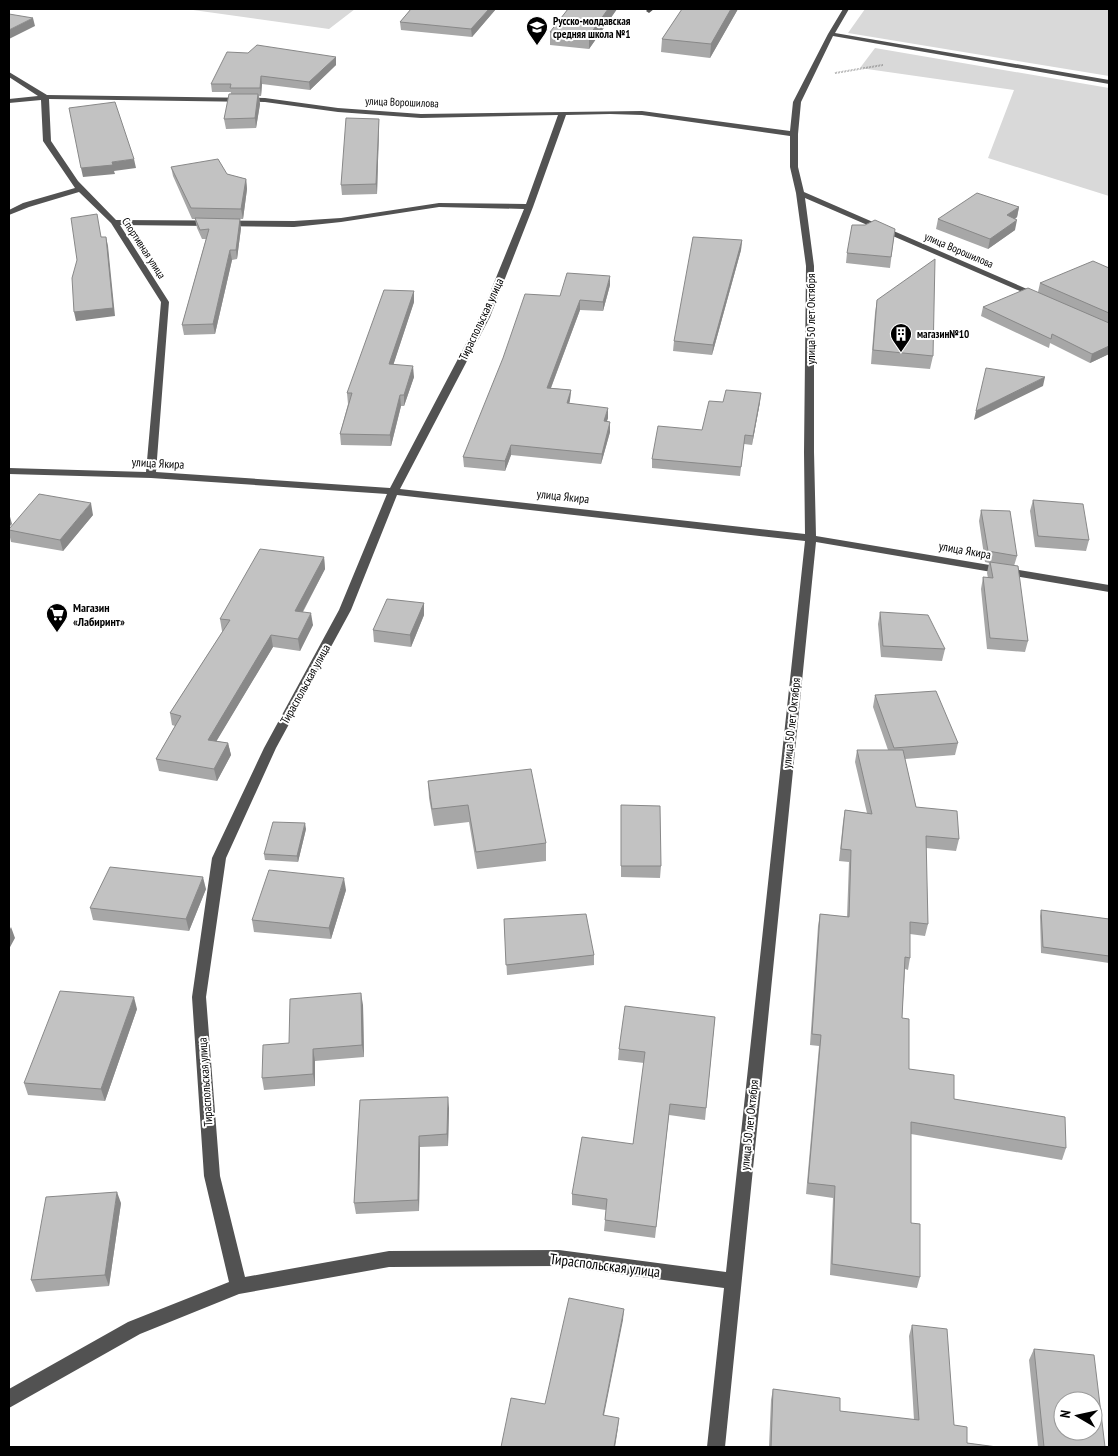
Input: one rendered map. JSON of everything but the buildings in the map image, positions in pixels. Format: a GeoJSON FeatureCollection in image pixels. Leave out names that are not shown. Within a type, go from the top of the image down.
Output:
{"type":"FeatureCollection","features":[{"type":"Feature","properties":{"kind":"street","name":"улица 50 лет Октября"},"geometry":{"type":"LineString","coordinates":[[716,1447],[811,538],[809,452],[810,266],[800,193],[794,167],[794,134],[797,102],[831,34],[846,9]]}},
{"type":"Feature","properties":{"kind":"street"},"geometry":{"type":"LineString","coordinates":[[831,34],[1109,82]]}},
{"type":"Feature","properties":{"kind":"street"},"geometry":{"type":"LineString","coordinates":[[9,74],[45,97]]}},
{"type":"Feature","properties":{"kind":"street","name":"улица Ворошилова"},"geometry":{"type":"LineString","coordinates":[[9,101],[45,97],[265,100],[338,110],[421,116],[642,113],[794,134]]}},
{"type":"Feature","properties":{"kind":"street","name":"Спортивная улица"},"geometry":{"type":"LineString","coordinates":[[45,97],[47,141],[80,189],[114,222],[165,302],[151,476]]}},
{"type":"Feature","properties":{"kind":"street","name":"Тираспольская улица"},"geometry":{"type":"LineString","coordinates":[[239,1286],[212,1176],[199,997],[219,858],[270,748],[345,610],[394,491],[485,317],[529,208],[563,113]]}},
{"type":"Feature","properties":{"kind":"street"},"geometry":{"type":"LineString","coordinates":[[9,213],[26,205],[80,189]]}},
{"type":"Feature","properties":{"kind":"street","name":"улица Ворошилова"},"geometry":{"type":"LineString","coordinates":[[800,193],[1050,301]]}},
{"type":"Feature","properties":{"kind":"street"},"geometry":{"type":"LineString","coordinates":[[114,222],[294,224],[341,220],[439,205],[529,208]]}},
{"type":"Feature","properties":{"kind":"street","name":"улица Якира"},"geometry":{"type":"LineString","coordinates":[[9,471],[151,476],[394,491],[811,538],[1109,589]]}},
{"type":"Feature","properties":{"kind":"street","name":"Тираспольская улица"},"geometry":{"type":"LineString","coordinates":[[9,1400],[134,1328],[239,1286],[389,1259],[559,1258],[732,1281]]}},
{"type":"Feature","properties":{"kind":"path"},"geometry":{"type":"LineString","coordinates":[[810,77],[888,64]]}},
{"type":"Feature","properties":{"kind":"shaded area"},"geometry":{"type":"Polygon","coordinates":[[[186,9],[355,9],[329,29],[186,9]]]}},
{"type":"Feature","properties":{"kind":"shaded area"},"geometry":{"type":"Polygon","coordinates":[[[865,9],[1109,9],[1109,76],[848,33],[865,9]]]}},
{"type":"Feature","properties":{"kind":"shaded area"},"geometry":{"type":"Polygon","coordinates":[[[875,48],[1109,88],[1109,196],[988,158],[1014,90],[860,68],[875,48]]]}},
{"type":"Feature","properties":{"kind":"place","name":"Русско-молдавская средняя школа №1"},"geometry":{"type":"Point","coordinates":[537,46]}},
{"type":"Feature","properties":{"kind":"place","name":"магазин№10"},"geometry":{"type":"Point","coordinates":[901,353]}},
{"type":"Feature","properties":{"kind":"place","name":"Магазин «Лабиринт»"},"geometry":{"type":"Point","coordinates":[57,633]}}]}
